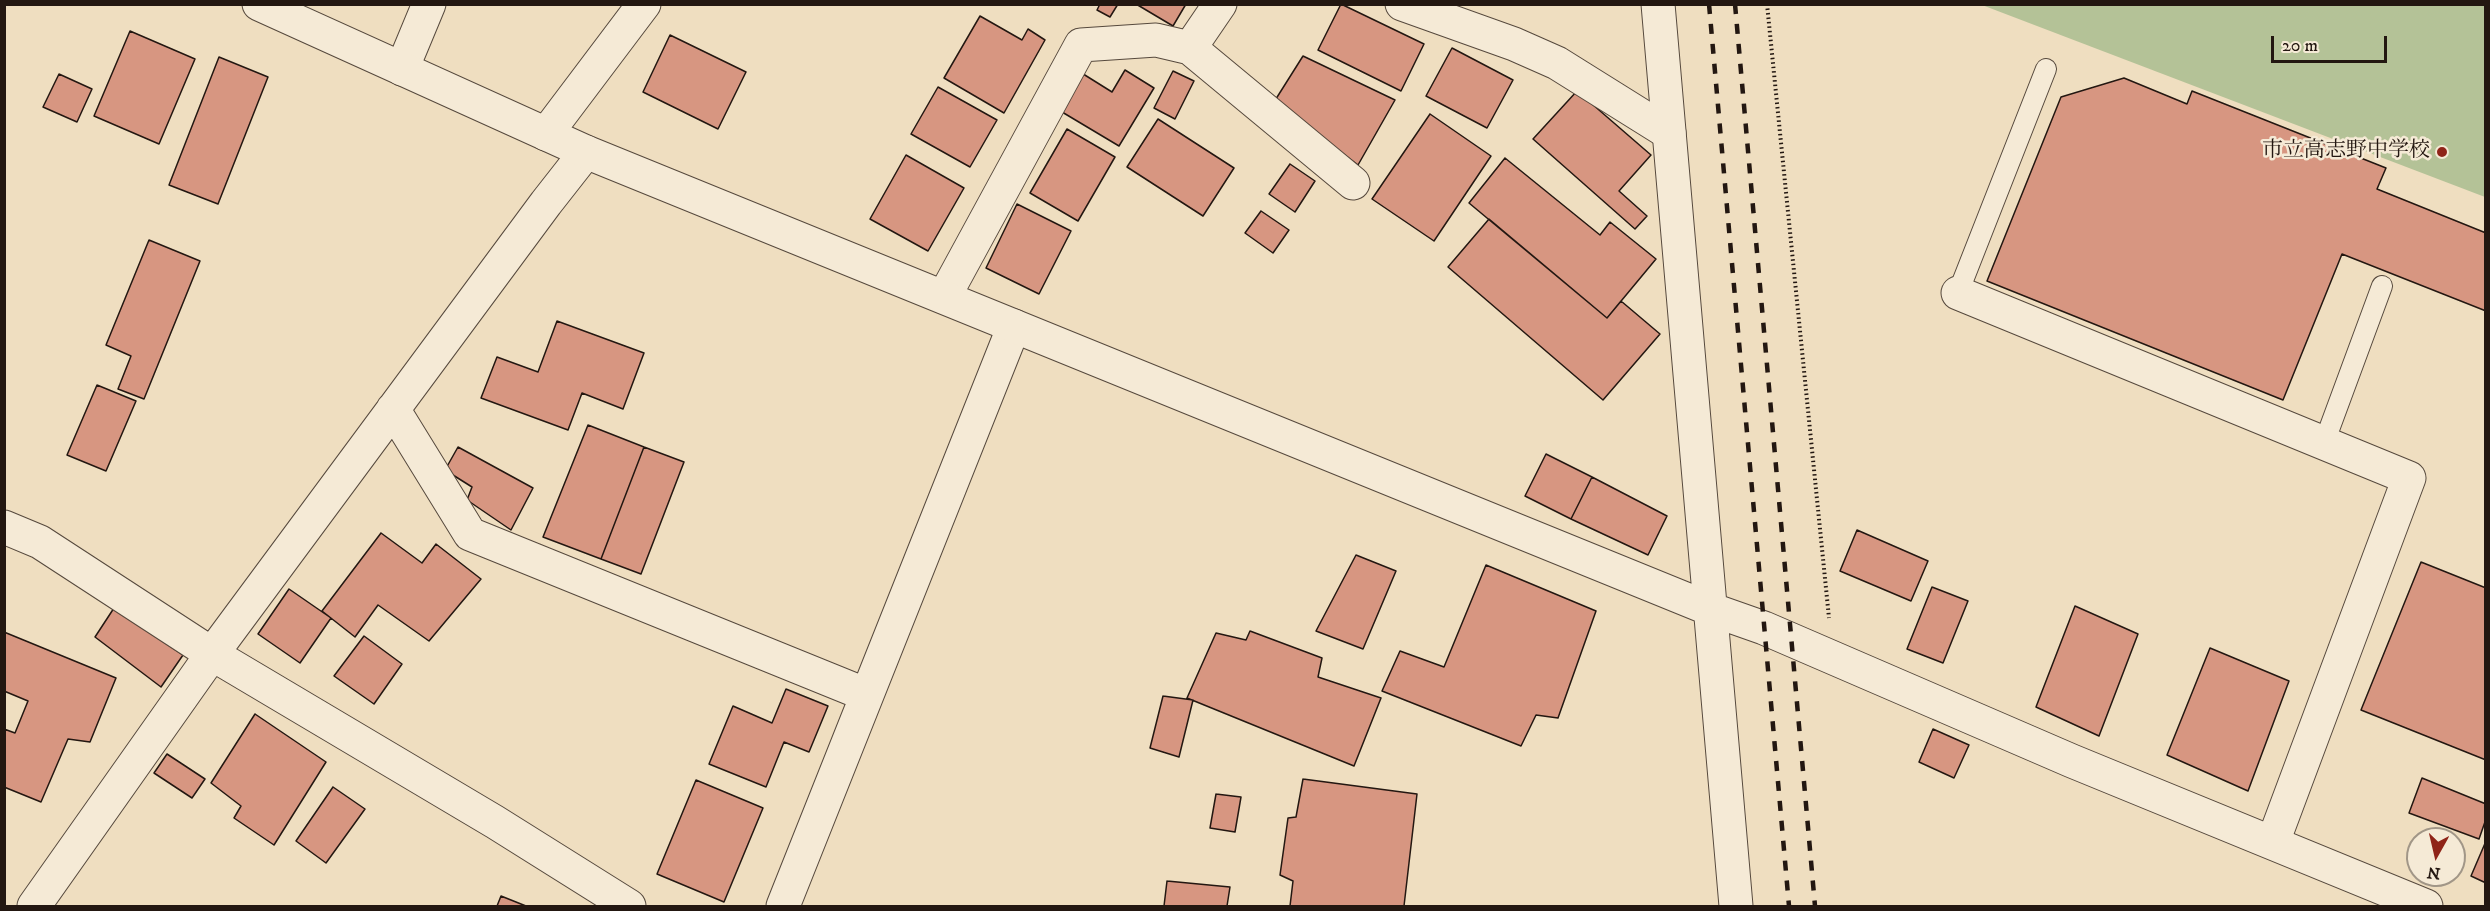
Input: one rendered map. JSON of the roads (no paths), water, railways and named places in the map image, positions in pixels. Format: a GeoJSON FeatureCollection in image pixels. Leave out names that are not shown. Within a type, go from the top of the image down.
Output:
{"type":"FeatureCollection","features":[{"type":"Feature","properties":{"kind":"street"},"geometry":{"type":"LineString","coordinates":[[259,4],[586,152],[1710,609],[1764,628],[2072,761],[2426,906]]}},
{"type":"Feature","properties":{"kind":"street"},"geometry":{"type":"LineString","coordinates":[[402,69],[429,4]]}},
{"type":"Feature","properties":{"kind":"street"},"geometry":{"type":"LineString","coordinates":[[546,134],[644,4]]}},
{"type":"Feature","properties":{"kind":"street"},"geometry":{"type":"LineString","coordinates":[[1190,48],[1220,4]]}},
{"type":"Feature","properties":{"kind":"street"},"geometry":{"type":"LineString","coordinates":[[1402,4],[1514,44],[1557,63],[1669,133]]}},
{"type":"Feature","properties":{"kind":"street"},"geometry":{"type":"LineString","coordinates":[[1658,4],[1736,906]]}},
{"type":"Feature","properties":{"kind":"street"},"geometry":{"type":"LineString","coordinates":[[944,297],[1081,45],[1156,40],[1190,48],[1353,183]]}},
{"type":"Feature","properties":{"kind":"street"},"geometry":{"type":"LineString","coordinates":[[34,906],[212,654],[586,152]]}},
{"type":"Feature","properties":{"kind":"street"},"geometry":{"type":"LineString","coordinates":[[1958,293],[2409,478],[2273,842]]}},
{"type":"Feature","properties":{"kind":"street"},"geometry":{"type":"LineString","coordinates":[[783,906],[1014,326]]}},
{"type":"Feature","properties":{"kind":"street"},"geometry":{"type":"LineString","coordinates":[[393,409],[470,534],[867,695]]}},
{"type":"Feature","properties":{"kind":"street"},"geometry":{"type":"LineString","coordinates":[[4,526],[40,542],[212,654],[495,822],[629,906]]}},
{"type":"Feature","properties":{"kind":"lane"},"geometry":{"type":"LineString","coordinates":[[1958,293],[2046,69]]}},
{"type":"Feature","properties":{"kind":"lane"},"geometry":{"type":"LineString","coordinates":[[2324,443],[2382,286]]}},
{"type":"Feature","properties":{"kind":"railway"},"geometry":{"type":"LineString","coordinates":[[1709,4],[1789,906]]}},
{"type":"Feature","properties":{"kind":"railway"},"geometry":{"type":"LineString","coordinates":[[1735,4],[1815,906]]}},
{"type":"Feature","properties":{"kind":"place","name":"市立高志野中学校"},"geometry":{"type":"Point","coordinates":[2442,152]}}]}
